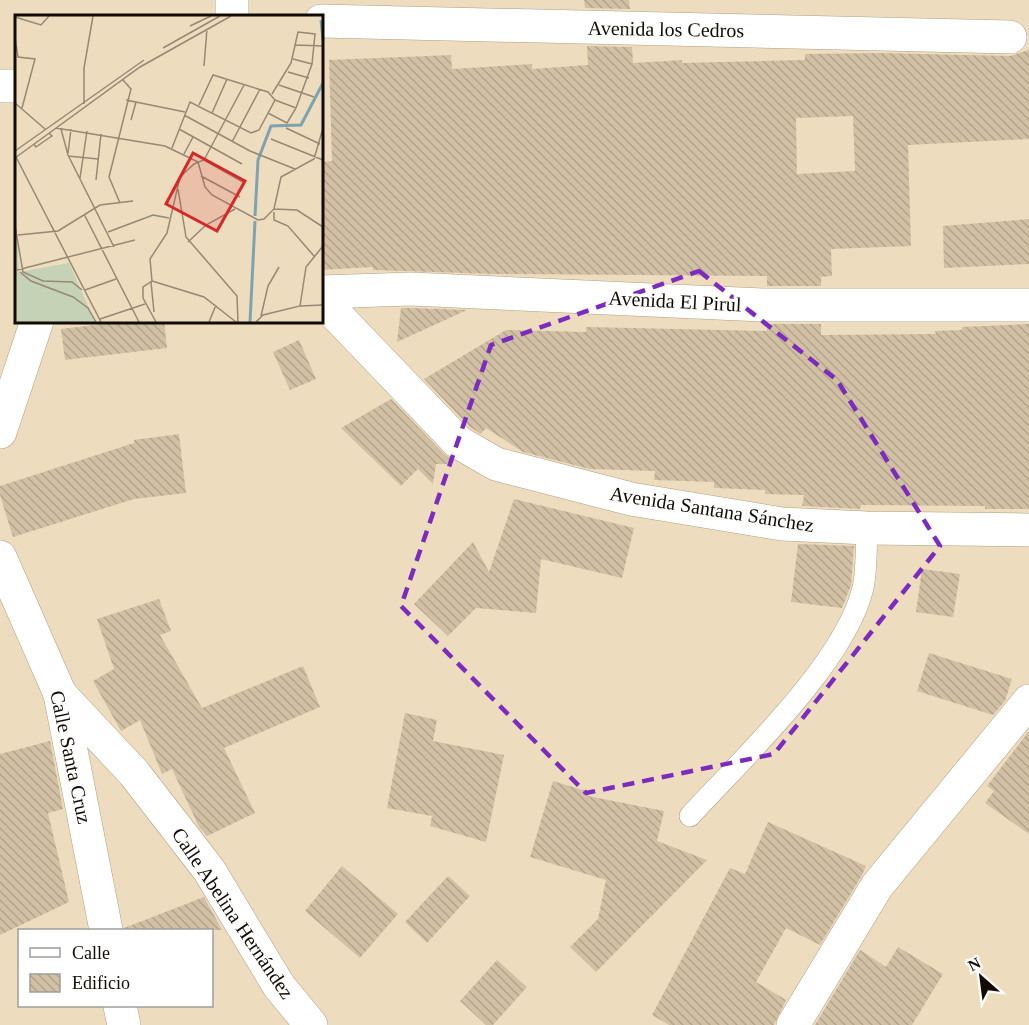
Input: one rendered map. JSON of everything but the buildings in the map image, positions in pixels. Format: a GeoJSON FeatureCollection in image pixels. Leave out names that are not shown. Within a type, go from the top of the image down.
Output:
{"type":"FeatureCollection","features":[{"type":"Feature","properties":{"kind":"street","name":"Avenida los Cedros"},"geometry":{"type":"LineString","coordinates":[[322,21],[1010,37]]}},
{"type":"Feature","properties":{"kind":"street","name":"Avenida El Pirul"},"geometry":{"type":"LineString","coordinates":[[322,292],[411,289],[762,305],[1029,305]]}},
{"type":"Feature","properties":{"kind":"street","name":"Avenida Santana Sánchez"},"geometry":{"type":"LineString","coordinates":[[322,300],[458,442],[496,464],[631,500],[782,524],[867,528],[1029,530]]}},
{"type":"Feature","properties":{"kind":"street"},"geometry":{"type":"LineString","coordinates":[[0,432],[37,322]]}},
{"type":"Feature","properties":{"kind":"street","name":"Calle Santa Cruz"},"geometry":{"type":"LineString","coordinates":[[0,557],[60,694],[106,929]]}},
{"type":"Feature","properties":{"kind":"street","name":"Calle Abelina Hernández"},"geometry":{"type":"LineString","coordinates":[[60,694],[134,773],[209,870],[279,986],[310,1025]]}},
{"type":"Feature","properties":{"kind":"street"},"geometry":{"type":"LineString","coordinates":[[794,1025],[877,886],[1029,701]]}},
{"type":"Feature","properties":{"kind":"street"},"geometry":{"type":"LineString","coordinates":[[120,1007],[124,1025]]}},
{"type":"Feature","properties":{"kind":"lane"},"geometry":{"type":"LineString","coordinates":[[690,816],[809,685],[848,626],[863,588],[867,528]]}},
{"type":"Feature","properties":{"kind":"highlighted area"},"geometry":{"type":"Polygon","coordinates":[[[699,271],[837,380],[940,546],[774,754],[586,793],[401,606],[491,345],[699,271]]]}}]}
